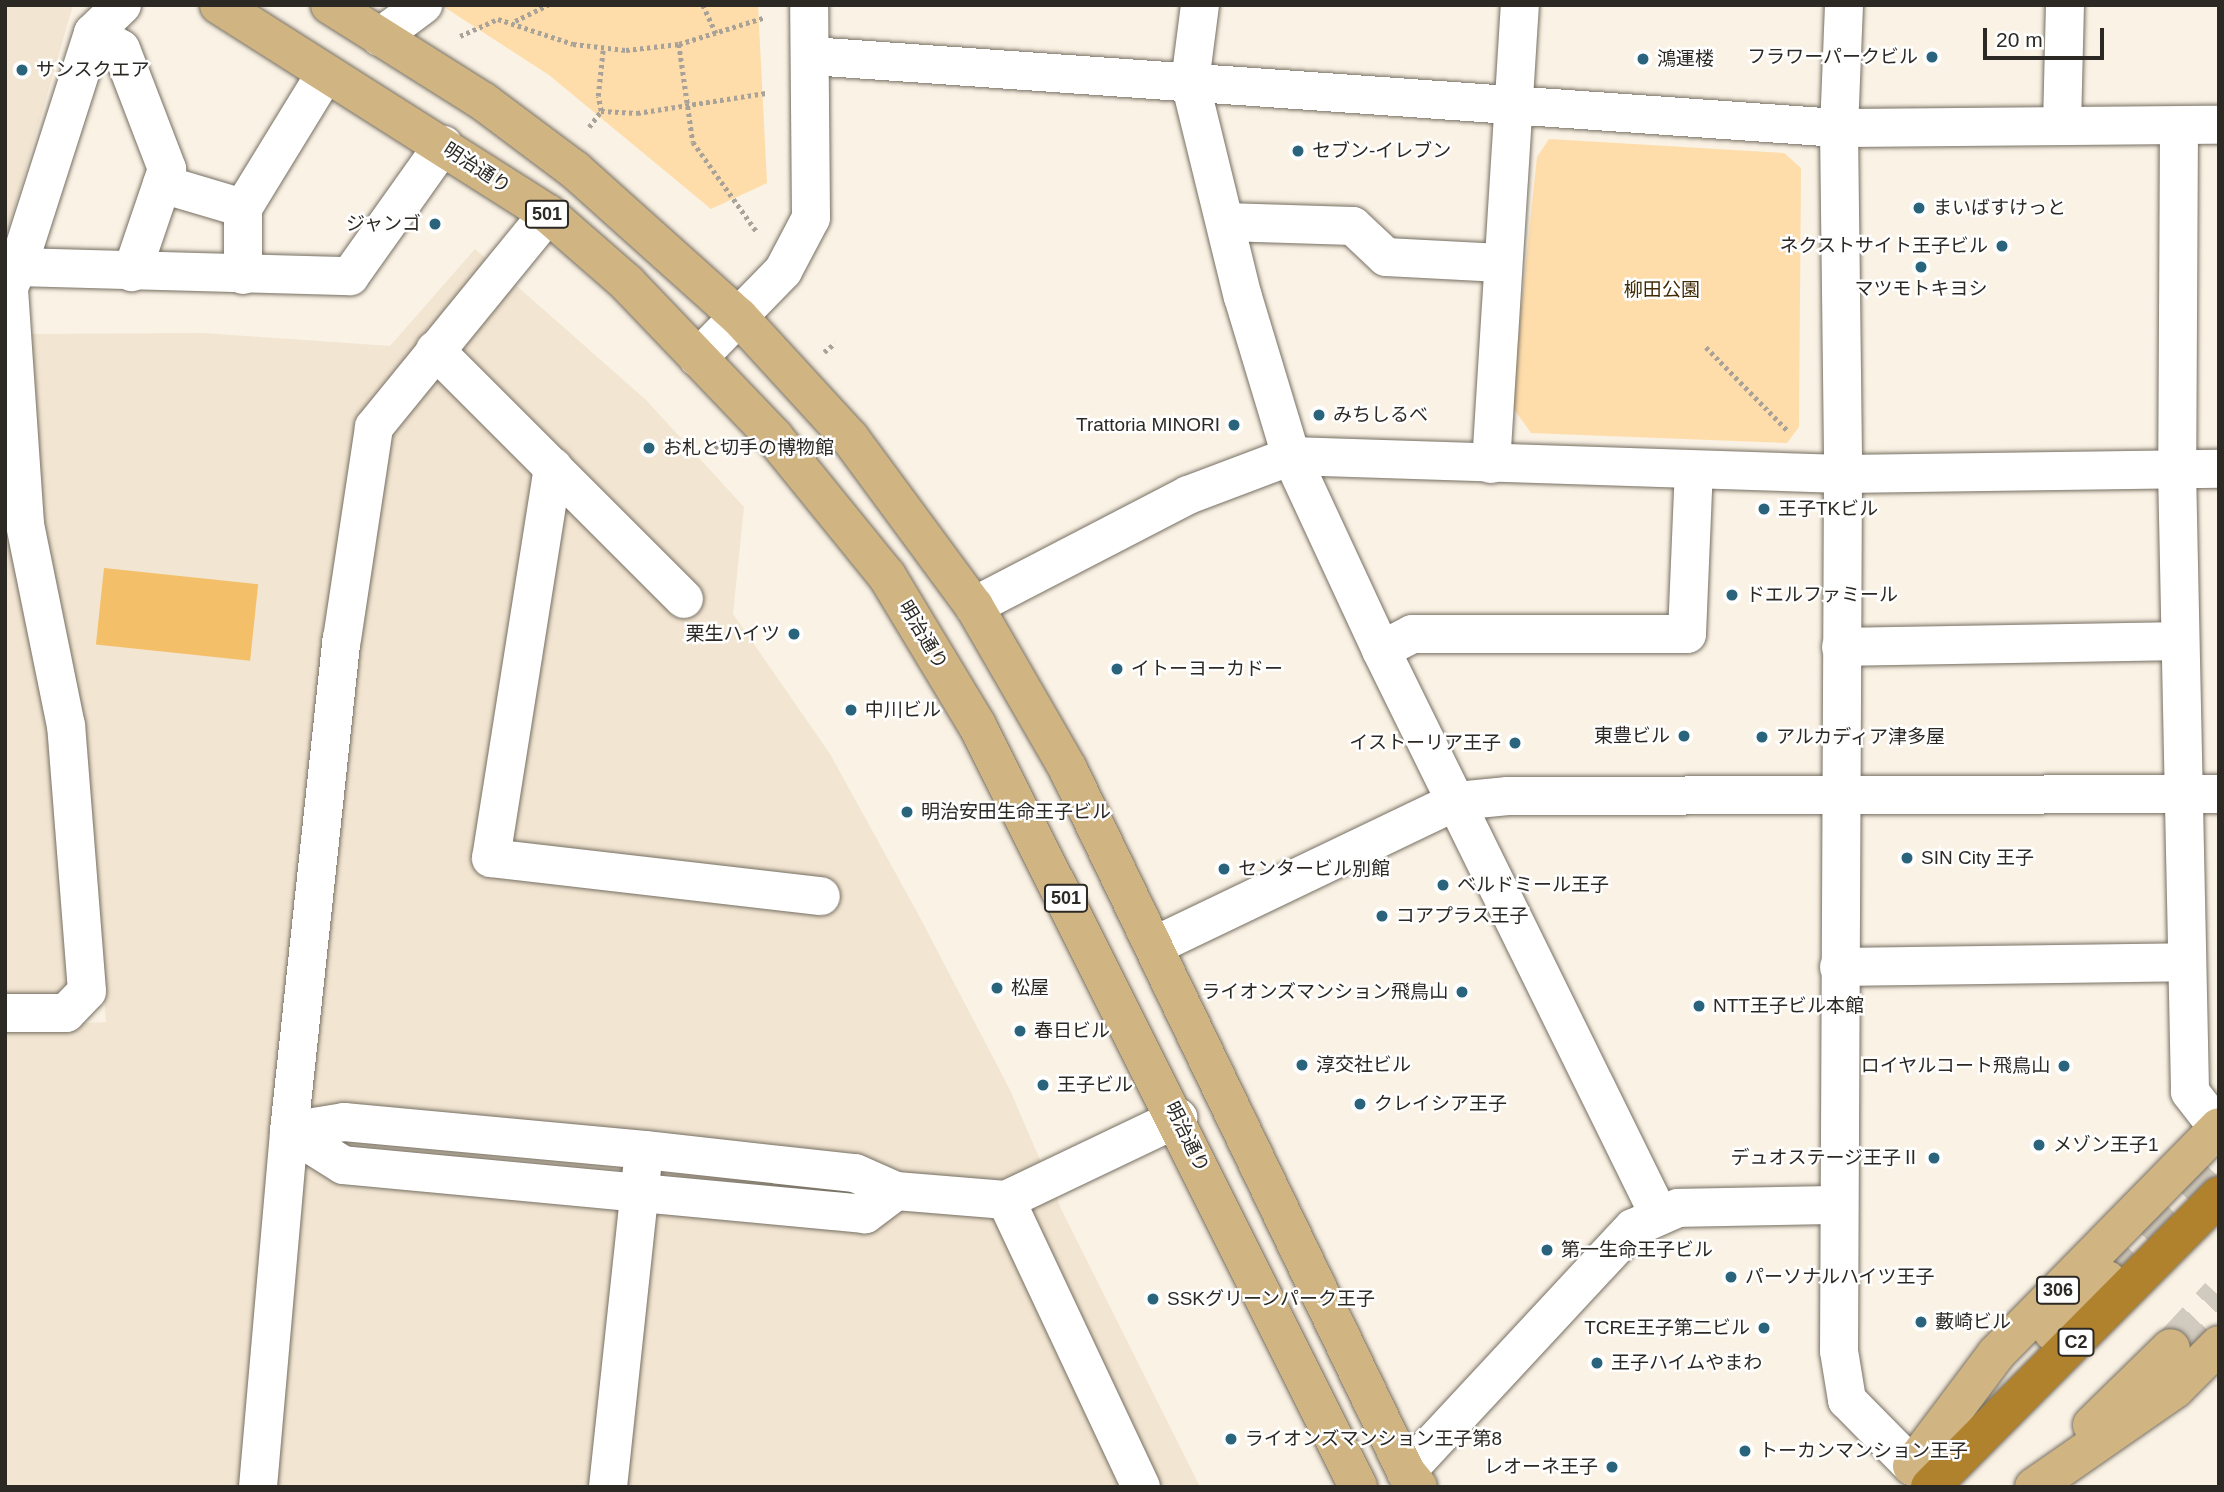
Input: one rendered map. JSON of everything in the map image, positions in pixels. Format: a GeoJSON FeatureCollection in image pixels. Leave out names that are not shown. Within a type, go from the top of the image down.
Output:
{"type":"FeatureCollection","features":[{"type":"Feature","properties":{"kind":"highway","name":"C2"},"geometry":{"type":"LineString","coordinates":[[1911,1480],[2219,1196]]}},
{"type":"Feature","properties":{"kind":"highway","name":"C2"},"geometry":{"type":"LineString","coordinates":[[1953,1487],[2219,1221]]}},
{"type":"Feature","properties":{"kind":"main road","name":"明治通り"},"geometry":{"type":"LineString","coordinates":[[219,5],[548,214],[628,284],[774,437],[887,576],[977,725],[1178,1118],[1358,1487]]}},
{"type":"Feature","properties":{"kind":"main road","name":"501"},"geometry":{"type":"LineString","coordinates":[[330,5],[484,102],[575,170],[739,317],[850,438],[974,606],[1068,769],[1412,1480]]}},
{"type":"Feature","properties":{"kind":"main road","name":"306"},"geometry":{"type":"LineString","coordinates":[[1911,1480],[1996,1353],[2218,1128]]}},
{"type":"Feature","properties":{"kind":"main road","name":"306"},"geometry":{"type":"LineString","coordinates":[[1911,1480],[2107,1280]]}},
{"type":"Feature","properties":{"kind":"main road"},"geometry":{"type":"LineString","coordinates":[[2032,1487],[2175,1390],[2219,1345]]}},
{"type":"Feature","properties":{"kind":"main road"},"geometry":{"type":"LineString","coordinates":[[2032,1487],[2171,1348]]}},
{"type":"Feature","properties":{"kind":"street"},"geometry":{"type":"LineString","coordinates":[[5,1013],[66,1013],[87,991],[66,726],[25,524],[9,287],[18,267],[93,33],[122,5]]}},
{"type":"Feature","properties":{"kind":"street"},"geometry":{"type":"LineString","coordinates":[[380,37],[423,5]]}},
{"type":"Feature","properties":{"kind":"street"},"geometry":{"type":"LineString","coordinates":[[698,358],[783,271],[811,218],[811,56],[808,5]]}},
{"type":"Feature","properties":{"kind":"street"},"geometry":{"type":"LineString","coordinates":[[1200,5],[1190,82],[1225,222],[1291,456],[1381,650],[1659,1215]]}},
{"type":"Feature","properties":{"kind":"street"},"geometry":{"type":"LineString","coordinates":[[1491,464],[1501,263],[1520,5]]}},
{"type":"Feature","properties":{"kind":"street"},"geometry":{"type":"LineString","coordinates":[[1844,5],[1839,128],[1843,474],[1839,1351],[1847,1400],[1911,1480]]}},
{"type":"Feature","properties":{"kind":"street"},"geometry":{"type":"LineString","coordinates":[[2062,126],[2065,5]]}},
{"type":"Feature","properties":{"kind":"street"},"geometry":{"type":"LineString","coordinates":[[93,33],[121,49],[167,169],[132,272]]}},
{"type":"Feature","properties":{"kind":"street"},"geometry":{"type":"LineString","coordinates":[[811,56],[1190,82],[1511,108],[1839,128],[2219,125]]}},
{"type":"Feature","properties":{"kind":"street"},"geometry":{"type":"LineString","coordinates":[[243,275],[243,208],[325,74]]}},
{"type":"Feature","properties":{"kind":"street"},"geometry":{"type":"LineString","coordinates":[[2179,126],[2177,469],[2180,641],[2202,794],[2186,962],[2190,1092],[2218,1128]]}},
{"type":"Feature","properties":{"kind":"street"},"geometry":{"type":"LineString","coordinates":[[18,267],[350,276],[443,145]]}},
{"type":"Feature","properties":{"kind":"street"},"geometry":{"type":"LineString","coordinates":[[163,184],[243,208]]}},
{"type":"Feature","properties":{"kind":"street"},"geometry":{"type":"LineString","coordinates":[[258,1487],[289,1131],[342,639],[374,427],[435,349],[548,214]]}},
{"type":"Feature","properties":{"kind":"street"},"geometry":{"type":"LineString","coordinates":[[1225,222],[1353,226],[1386,257],[1501,263]]}},
{"type":"Feature","properties":{"kind":"street"},"geometry":{"type":"LineString","coordinates":[[435,349],[684,599]]}},
{"type":"Feature","properties":{"kind":"street"},"geometry":{"type":"LineString","coordinates":[[974,606],[1188,495],[1291,456],[1843,474],[2219,469]]}},
{"type":"Feature","properties":{"kind":"street"},"geometry":{"type":"LineString","coordinates":[[552,467],[491,858],[821,896]]}},
{"type":"Feature","properties":{"kind":"street"},"geometry":{"type":"LineString","coordinates":[[1381,650],[1412,634],[1687,634],[1694,470]]}},
{"type":"Feature","properties":{"kind":"street"},"geometry":{"type":"LineString","coordinates":[[1841,647],[2180,641]]}},
{"type":"Feature","properties":{"kind":"street"},"geometry":{"type":"LineString","coordinates":[[1154,946],[1457,801],[1508,796],[2202,794]]}},
{"type":"Feature","properties":{"kind":"street"},"geometry":{"type":"LineString","coordinates":[[1839,967],[2186,962]]}},
{"type":"Feature","properties":{"kind":"street"},"geometry":{"type":"LineString","coordinates":[[289,1131],[344,1122],[645,1150],[855,1173],[896,1191],[1006,1200],[1178,1118]]}},
{"type":"Feature","properties":{"kind":"street"},"geometry":{"type":"LineString","coordinates":[[289,1131],[342,1164],[865,1214],[896,1191]]}},
{"type":"Feature","properties":{"kind":"street"},"geometry":{"type":"LineString","coordinates":[[608,1487],[645,1150]]}},
{"type":"Feature","properties":{"kind":"street"},"geometry":{"type":"LineString","coordinates":[[1006,1200],[1141,1487]]}},
{"type":"Feature","properties":{"kind":"street"},"geometry":{"type":"LineString","coordinates":[[1412,1480],[1633,1228],[1678,1208],[1839,1205]]}},
{"type":"Feature","properties":{"kind":"path"},"geometry":{"type":"LineString","coordinates":[[515,21],[548,5]]}},
{"type":"Feature","properties":{"kind":"path"},"geometry":{"type":"LineString","coordinates":[[703,5],[716,33]]}},
{"type":"Feature","properties":{"kind":"path"},"geometry":{"type":"LineString","coordinates":[[460,36],[498,19],[515,21],[573,44],[603,49],[679,44],[763,18]]}},
{"type":"Feature","properties":{"kind":"path"},"geometry":{"type":"LineString","coordinates":[[679,44],[693,142],[757,232]]}},
{"type":"Feature","properties":{"kind":"path"},"geometry":{"type":"LineString","coordinates":[[589,127],[601,111],[598,96],[603,49]]}},
{"type":"Feature","properties":{"kind":"path"},"geometry":{"type":"LineString","coordinates":[[601,111],[637,113],[686,102],[766,93]]}},
{"type":"Feature","properties":{"kind":"path"},"geometry":{"type":"LineString","coordinates":[[1706,347],[1793,436]]}},
{"type":"Feature","properties":{"kind":"path"},"geometry":{"type":"LineString","coordinates":[[710,453],[726,437]]}},
{"type":"Feature","properties":{"kind":"shaded area"},"geometry":{"type":"Polygon","coordinates":[[[5,5],[73,5],[5,241],[5,5]]]}},
{"type":"Feature","properties":{"kind":"shaded area"},"geometry":{"type":"Polygon","coordinates":[[[475,249],[646,400],[744,507],[733,614],[830,754],[917,912],[1010,1090],[1062,1211],[1200,1487],[5,1487],[5,1027],[106,1022],[85,762],[38,510],[30,334],[203,333],[390,346],[475,249]]]}},
{"type":"Feature","properties":{"kind":"shaded area"},"geometry":{"type":"Polygon","coordinates":[[[5,426],[47,712],[73,977],[52,1001],[5,1002],[5,426]]]}},
{"type":"Feature","properties":{"kind":"shaded area"},"geometry":{"type":"Polygon","coordinates":[[[104,568],[258,584],[250,661],[96,645],[104,568]]]}},
{"type":"Feature","properties":{"kind":"green space"},"geometry":{"type":"Polygon","coordinates":[[[441,5],[758,5],[767,183],[711,209],[549,75],[441,5]]]}},
{"type":"Feature","properties":{"kind":"green space","name":"柳田公園"},"geometry":{"type":"Polygon","coordinates":[[[1549,139],[1784,153],[1801,168],[1799,427],[1787,443],[1531,433],[1511,405],[1537,157],[1549,139]]]}},
{"type":"Feature","properties":{"kind":"tunnel"},"geometry":{"type":"LineString","coordinates":[[2107,1280],[2219,1166]]}},
{"type":"Feature","properties":{"kind":"tunnel"},"geometry":{"type":"LineString","coordinates":[[2171,1348],[2219,1296]]}},
{"type":"Feature","properties":{"kind":"place","name":"フラワーパークビル"},"geometry":{"type":"Point","coordinates":[1932,57]}},
{"type":"Feature","properties":{"kind":"place","name":"鴻運楼"},"geometry":{"type":"Point","coordinates":[1643,59]}},
{"type":"Feature","properties":{"kind":"place","name":"サンスクエア"},"geometry":{"type":"Point","coordinates":[22,70]}},
{"type":"Feature","properties":{"kind":"place","name":"セブン-イレブン"},"geometry":{"type":"Point","coordinates":[1298,151]}},
{"type":"Feature","properties":{"kind":"place","name":"まいばすけっと"},"geometry":{"type":"Point","coordinates":[1919,208]}},
{"type":"Feature","properties":{"kind":"place","name":"ジャンゴ"},"geometry":{"type":"Point","coordinates":[435,224]}},
{"type":"Feature","properties":{"kind":"place","name":"ネクストサイト王子ビル"},"geometry":{"type":"Point","coordinates":[2002,246]}},
{"type":"Feature","properties":{"kind":"place","name":"マツモトキヨシ"},"geometry":{"type":"Point","coordinates":[1921,267]}},
{"type":"Feature","properties":{"kind":"place","name":"みちしるべ"},"geometry":{"type":"Point","coordinates":[1319,415]}},
{"type":"Feature","properties":{"kind":"place","name":"Trattoria MINORI"},"geometry":{"type":"Point","coordinates":[1234,425]}},
{"type":"Feature","properties":{"kind":"place","name":"お札と切手の博物館"},"geometry":{"type":"Point","coordinates":[649,448]}},
{"type":"Feature","properties":{"kind":"place","name":"王子TKビル"},"geometry":{"type":"Point","coordinates":[1764,509]}},
{"type":"Feature","properties":{"kind":"place","name":"ドエルファミール"},"geometry":{"type":"Point","coordinates":[1732,595]}},
{"type":"Feature","properties":{"kind":"place","name":"栗生ハイツ"},"geometry":{"type":"Point","coordinates":[794,634]}},
{"type":"Feature","properties":{"kind":"place","name":"イトーヨーカドー"},"geometry":{"type":"Point","coordinates":[1117,669]}},
{"type":"Feature","properties":{"kind":"place","name":"中川ビル"},"geometry":{"type":"Point","coordinates":[851,710]}},
{"type":"Feature","properties":{"kind":"place","name":"東豊ビル"},"geometry":{"type":"Point","coordinates":[1684,736]}},
{"type":"Feature","properties":{"kind":"place","name":"アルカディア津多屋"},"geometry":{"type":"Point","coordinates":[1762,737]}},
{"type":"Feature","properties":{"kind":"place","name":"イストーリア王子"},"geometry":{"type":"Point","coordinates":[1515,743]}},
{"type":"Feature","properties":{"kind":"place","name":"明治安田生命王子ビル"},"geometry":{"type":"Point","coordinates":[907,812]}},
{"type":"Feature","properties":{"kind":"place","name":"SIN City 王子"},"geometry":{"type":"Point","coordinates":[1907,858]}},
{"type":"Feature","properties":{"kind":"place","name":"センタービル別館"},"geometry":{"type":"Point","coordinates":[1224,869]}},
{"type":"Feature","properties":{"kind":"place","name":"ベルドミール王子"},"geometry":{"type":"Point","coordinates":[1443,885]}},
{"type":"Feature","properties":{"kind":"place","name":"コアプラス王子"},"geometry":{"type":"Point","coordinates":[1382,916]}},
{"type":"Feature","properties":{"kind":"place","name":"松屋"},"geometry":{"type":"Point","coordinates":[997,988]}},
{"type":"Feature","properties":{"kind":"place","name":"ライオンズマンション飛鳥山"},"geometry":{"type":"Point","coordinates":[1462,992]}},
{"type":"Feature","properties":{"kind":"place","name":"NTT王子ビル本館"},"geometry":{"type":"Point","coordinates":[1699,1006]}},
{"type":"Feature","properties":{"kind":"place","name":"春日ビル"},"geometry":{"type":"Point","coordinates":[1020,1031]}},
{"type":"Feature","properties":{"kind":"place","name":"淳交社ビル"},"geometry":{"type":"Point","coordinates":[1302,1065]}},
{"type":"Feature","properties":{"kind":"place","name":"ロイヤルコート飛鳥山"},"geometry":{"type":"Point","coordinates":[2064,1066]}},
{"type":"Feature","properties":{"kind":"place","name":"王子ビル"},"geometry":{"type":"Point","coordinates":[1043,1085]}},
{"type":"Feature","properties":{"kind":"place","name":"クレイシア王子"},"geometry":{"type":"Point","coordinates":[1360,1104]}},
{"type":"Feature","properties":{"kind":"place","name":"メゾン王子1"},"geometry":{"type":"Point","coordinates":[2039,1145]}},
{"type":"Feature","properties":{"kind":"place","name":"デュオステージ王子Ⅱ"},"geometry":{"type":"Point","coordinates":[1934,1158]}},
{"type":"Feature","properties":{"kind":"place","name":"第一生命王子ビル"},"geometry":{"type":"Point","coordinates":[1547,1250]}},
{"type":"Feature","properties":{"kind":"place","name":"パーソナルハイツ王子"},"geometry":{"type":"Point","coordinates":[1731,1277]}},
{"type":"Feature","properties":{"kind":"place","name":"SSKグリーンパーク王子"},"geometry":{"type":"Point","coordinates":[1153,1299]}},
{"type":"Feature","properties":{"kind":"place","name":"藪崎ビル"},"geometry":{"type":"Point","coordinates":[1921,1322]}},
{"type":"Feature","properties":{"kind":"place","name":"TCRE王子第二ビル"},"geometry":{"type":"Point","coordinates":[1764,1328]}},
{"type":"Feature","properties":{"kind":"place","name":"王子ハイムやまわ"},"geometry":{"type":"Point","coordinates":[1597,1363]}},
{"type":"Feature","properties":{"kind":"place","name":"ライオンズマンション王子第8"},"geometry":{"type":"Point","coordinates":[1231,1439]}},
{"type":"Feature","properties":{"kind":"place","name":"トーカンマンション王子"},"geometry":{"type":"Point","coordinates":[1745,1451]}},
{"type":"Feature","properties":{"kind":"place","name":"レオーネ王子"},"geometry":{"type":"Point","coordinates":[1612,1467]}}]}
